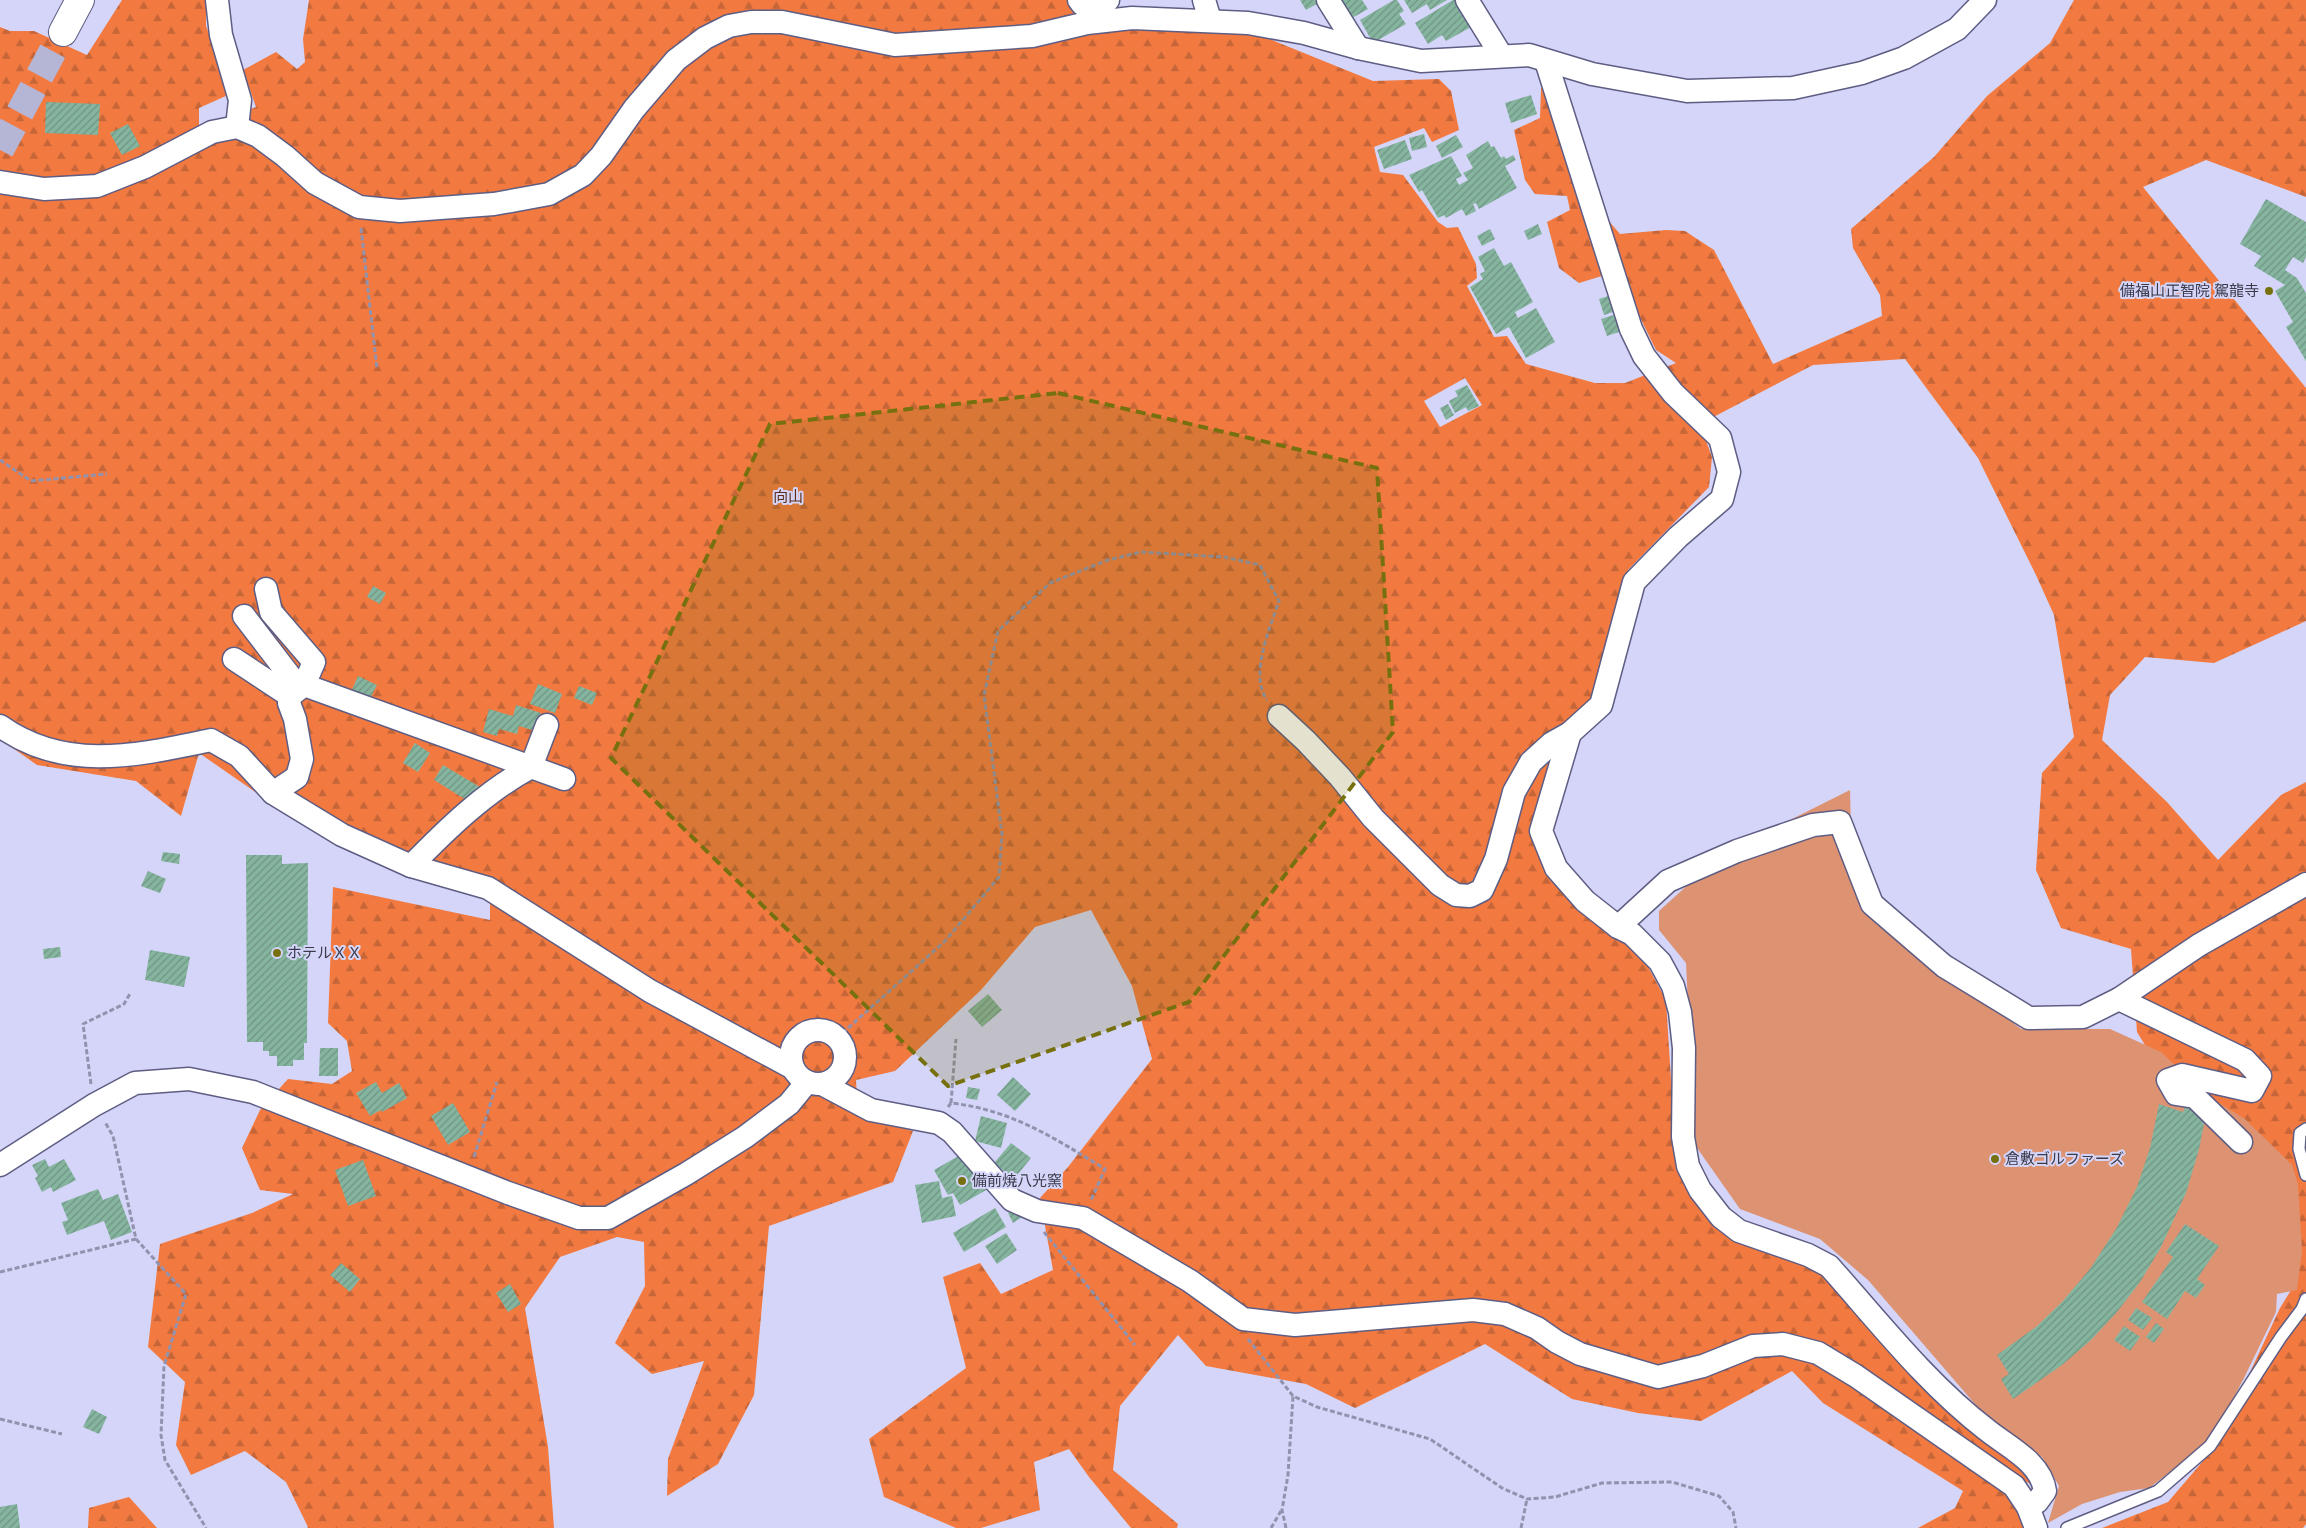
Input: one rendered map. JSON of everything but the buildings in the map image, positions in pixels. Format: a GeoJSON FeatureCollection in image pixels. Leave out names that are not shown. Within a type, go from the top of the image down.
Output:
{"type":"FeatureCollection","features":[{"type":"Feature","properties":{"kind":"street"},"geometry":{"type":"LineString","coordinates":[[63,32],[80,0]]}},
{"type":"Feature","properties":{"kind":"street"},"geometry":{"type":"LineString","coordinates":[[217,0],[221,35],[240,100],[236,126]]}},
{"type":"Feature","properties":{"kind":"street"},"geometry":{"type":"LineString","coordinates":[[1079,0],[1082,4],[1108,0]]}},
{"type":"Feature","properties":{"kind":"street"},"geometry":{"type":"LineString","coordinates":[[1328,0],[1358,48]]}},
{"type":"Feature","properties":{"kind":"street"},"geometry":{"type":"LineString","coordinates":[[1466,0],[1501,55]]}},
{"type":"Feature","properties":{"kind":"street"},"geometry":{"type":"LineString","coordinates":[[0,182],[44,189],[97,186],[145,167],[212,132],[236,126],[264,141],[285,156],[315,183],[359,207],[400,212],[494,204],[549,194],[583,175],[601,156],[634,108],[676,60],[705,38],[729,26],[751,22],[782,22],[895,44],[1032,36],[1087,23],[1207,10],[1248,23],[1304,33],[1358,48],[1421,61],[1501,55],[1529,55],[1601,76],[1687,91],[1793,88],[1862,73],[1904,58],[1957,29],[1985,0]]}},
{"type":"Feature","properties":{"kind":"street"},"geometry":{"type":"LineString","coordinates":[[1279,716],[1306,741],[1340,777],[1373,818],[1440,885],[1456,895],[1470,896],[1482,890],[1496,859],[1514,792],[1531,762],[1552,743],[1570,733],[1601,705],[1634,582],[1678,537],[1722,499],[1730,472],[1720,438],[1673,393],[1644,356],[1631,329],[1546,61]]}},
{"type":"Feature","properties":{"kind":"street"},"geometry":{"type":"LineString","coordinates":[[266,589],[271,612],[314,662],[289,703],[296,719],[302,759],[297,777],[274,793]]}},
{"type":"Feature","properties":{"kind":"street"},"geometry":{"type":"LineString","coordinates":[[244,616],[293,680],[297,690]]}},
{"type":"Feature","properties":{"kind":"street"},"geometry":{"type":"LineString","coordinates":[[234,659],[297,690],[531,767],[564,780]]}},
{"type":"Feature","properties":{"kind":"street"},"geometry":{"type":"LineString","coordinates":[[411,866],[445,831],[506,781],[531,767],[547,725]]}},
{"type":"Feature","properties":{"kind":"street"},"geometry":{"type":"LineString","coordinates":[[0,726],[14,736],[38,747],[72,754],[103,756],[135,755],[211,740],[239,756],[274,793],[342,835],[411,866],[488,888],[650,991],[807,1078],[871,1110],[939,1123],[952,1132],[1012,1200],[1037,1211],[1083,1218],[1190,1281],[1243,1319],[1295,1325],[1473,1310],[1505,1314],[1538,1328],[1557,1342],[1580,1354],[1658,1377],[1703,1366],[1754,1346],[1783,1344],[1818,1353],[1856,1376],[2014,1486],[2028,1507],[2036,1528]]}},
{"type":"Feature","properties":{"kind":"street"},"geometry":{"type":"LineString","coordinates":[[1570,733],[1541,831],[1556,868],[1585,901],[1618,927],[1632,934],[1660,962],[1674,986],[1680,1012],[1684,1048],[1683,1137],[1688,1166],[1700,1190],[1721,1217],[1739,1231],[1808,1255],[1829,1266],[1930,1378],[1980,1425],[2036,1468],[2043,1481],[2045,1491],[2037,1502],[2028,1507]]}},
{"type":"Feature","properties":{"kind":"street"},"geometry":{"type":"LineString","coordinates":[[1618,927],[1668,881],[1736,851],[1813,825],[1840,822],[1872,904],[1944,966],[2029,1018],[2083,1017],[2119,999],[2191,950],[2306,884]]}},
{"type":"Feature","properties":{"kind":"street"},"geometry":{"type":"LineString","coordinates":[[2119,999],[2245,1060],[2260,1076],[2252,1091],[2182,1075],[2168,1080],[2176,1094],[2195,1097],[2241,1142]]}},
{"type":"Feature","properties":{"kind":"street"},"geometry":{"type":"LineString","coordinates":[[818,1030],[828,1032],[837,1038],[842,1045],[845,1061],[837,1076],[807,1078],[791,1057],[793,1047],[803,1035],[818,1030]]}},
{"type":"Feature","properties":{"kind":"street"},"geometry":{"type":"LineString","coordinates":[[0,1165],[94,1105],[135,1083],[189,1079],[254,1092],[580,1218],[608,1218],[686,1174],[745,1137],[789,1104],[807,1078]]}},
{"type":"Feature","properties":{"kind":"lane"},"geometry":{"type":"LineString","coordinates":[[2306,1129],[2300,1133],[2300,1150],[2306,1175]]}},
{"type":"Feature","properties":{"kind":"lane"},"geometry":{"type":"LineString","coordinates":[[2067,1528],[2158,1491],[2210,1446],[2281,1337],[2302,1310],[2306,1299]]}},
{"type":"Feature","properties":{"kind":"path"},"geometry":{"type":"LineString","coordinates":[[359,207],[377,368]]}},
{"type":"Feature","properties":{"kind":"path"},"geometry":{"type":"LineString","coordinates":[[0,460],[31,481],[107,474]]}},
{"type":"Feature","properties":{"kind":"path"},"geometry":{"type":"LineString","coordinates":[[837,1038],[945,941],[999,877],[1002,834],[984,695],[998,631],[1050,583],[1108,560],[1142,552],[1224,557],[1260,565],[1279,601],[1259,670],[1262,694],[1279,716]]}},
{"type":"Feature","properties":{"kind":"path"},"geometry":{"type":"LineString","coordinates":[[131,992],[124,1004],[83,1024],[94,1105],[113,1136],[136,1239],[186,1294],[164,1366],[161,1435],[165,1460],[206,1528]]}},
{"type":"Feature","properties":{"kind":"path"},"geometry":{"type":"LineString","coordinates":[[939,1123],[951,1102],[956,1039]]}},
{"type":"Feature","properties":{"kind":"path"},"geometry":{"type":"LineString","coordinates":[[468,1176],[497,1082]]}},
{"type":"Feature","properties":{"kind":"path"},"geometry":{"type":"LineString","coordinates":[[951,1102],[978,1106],[1032,1125],[1105,1169],[1083,1218]]}},
{"type":"Feature","properties":{"kind":"path"},"geometry":{"type":"LineString","coordinates":[[1037,1211],[1038,1224],[1135,1345]]}},
{"type":"Feature","properties":{"kind":"path"},"geometry":{"type":"LineString","coordinates":[[0,1272],[136,1239]]}},
{"type":"Feature","properties":{"kind":"path"},"geometry":{"type":"LineString","coordinates":[[1243,1319],[1242,1330],[1254,1348],[1293,1396],[1318,1407],[1430,1439],[1502,1488],[1527,1499],[1555,1497],[1602,1484],[1672,1482],[1719,1496],[1733,1512],[1736,1528]]}},
{"type":"Feature","properties":{"kind":"path"},"geometry":{"type":"LineString","coordinates":[[1271,1528],[1282,1510],[1288,1475],[1293,1396]]}},
{"type":"Feature","properties":{"kind":"path"},"geometry":{"type":"LineString","coordinates":[[0,1419],[62,1434]]}},
{"type":"Feature","properties":{"kind":"path"},"geometry":{"type":"LineString","coordinates":[[1521,1528],[1527,1499]]}},
{"type":"Feature","properties":{"kind":"path"},"geometry":{"type":"LineString","coordinates":[[1282,1510],[1286,1528]]}},
{"type":"Feature","properties":{"kind":"highlighted area"},"geometry":{"type":"Polygon","coordinates":[[[1058,393],[1377,468],[1393,732],[1189,1002],[948,1086],[611,758],[770,424],[1058,393]]]}},
{"type":"Feature","properties":{"kind":"green space","name":"向山"},"geometry":{"type":"Polygon","coordinates":[[[122,0],[206,0],[206,26],[219,61],[228,95],[199,108],[199,130],[256,107],[243,70],[276,52],[297,69],[305,62],[303,39],[309,0],[1074,0],[1092,27],[1242,28],[1373,81],[1439,79],[1451,91],[1459,130],[1432,142],[1424,128],[1374,147],[1380,172],[1403,175],[1438,222],[1447,228],[1458,227],[1476,264],[1477,278],[1467,286],[1494,337],[1507,336],[1526,364],[1595,383],[1625,383],[1676,363],[1656,350],[1628,293],[1602,276],[1579,283],[1559,268],[1547,222],[1570,210],[1567,196],[1535,194],[1525,180],[1514,130],[1540,118],[1541,88],[1549,81],[1557,80],[1565,84],[1608,220],[1620,234],[1666,230],[1685,231],[1714,250],[1773,364],[1882,316],[1880,295],[1853,248],[1851,229],[1934,157],[1987,96],[2050,43],[2074,0],[2306,0],[2306,197],[2206,160],[2143,187],[2306,388],[2306,621],[2214,663],[2145,657],[2110,695],[2102,740],[2167,802],[2218,860],[2281,795],[2306,782],[2306,1524],[2303,1528],[2102,1528],[2168,1502],[2215,1447],[2280,1308],[2293,1287],[2137,1032],[2131,949],[2061,928],[2036,870],[2042,773],[2074,737],[2054,615],[1978,458],[1905,359],[1813,365],[1700,424],[1712,457],[1709,487],[1628,570],[1595,700],[1560,726],[1536,828],[1646,963],[1666,1000],[1674,1128],[1694,1191],[1806,1259],[2032,1472],[2035,1486],[2014,1476],[2025,1528],[1918,1528],[1955,1508],[1963,1491],[1823,1403],[1792,1371],[1701,1421],[1638,1413],[1572,1399],[1485,1344],[1355,1408],[1306,1384],[1206,1366],[1178,1335],[1120,1406],[1113,1470],[1178,1524],[1177,1528],[1131,1528],[1089,1477],[1069,1449],[1034,1462],[1040,1510],[981,1528],[956,1528],[884,1497],[869,1439],[966,1368],[943,1277],[980,1263],[1001,1294],[1053,1270],[1040,1198],[1068,1167],[1152,1059],[1132,986],[1091,910],[1035,927],[981,990],[895,1071],[856,1080],[858,1115],[913,1131],[893,1182],[769,1226],[754,1395],[718,1464],[667,1496],[668,1459],[704,1361],[652,1374],[615,1343],[645,1286],[644,1242],[617,1237],[560,1257],[525,1308],[548,1447],[554,1528],[307,1528],[286,1482],[245,1451],[191,1475],[176,1445],[185,1382],[148,1347],[160,1244],[252,1213],[293,1194],[260,1190],[242,1148],[260,1110],[288,1079],[332,1084],[352,1071],[347,1041],[328,1023],[333,887],[490,920],[490,895],[350,852],[251,789],[199,753],[181,816],[136,781],[37,765],[0,739],[0,27],[10,31],[34,31],[87,55],[122,0]],[[1465,378],[1424,401],[1440,427],[1482,405],[1465,378]]]}},
{"type":"Feature","properties":{"kind":"green space"},"geometry":{"type":"Polygon","coordinates":[[[129,1497],[157,1528],[88,1528],[89,1508],[129,1497]]]}},
{"type":"Feature","properties":{"kind":"shaded area","name":"倉敷ゴルファーズ"},"geometry":{"type":"Polygon","coordinates":[[[1850,790],[1852,870],[1865,907],[2021,1029],[2110,1029],[2161,1052],[2206,1095],[2245,1119],[2292,1165],[2298,1184],[2302,1251],[2297,1290],[2277,1294],[2276,1312],[2219,1426],[2206,1445],[2149,1488],[2120,1492],[2082,1504],[2048,1523],[2059,1486],[2042,1457],[1999,1432],[1868,1280],[1820,1239],[1740,1209],[1695,1145],[1686,963],[1659,930],[1659,911],[1722,854],[1850,790]]]}},
{"type":"Feature","properties":{"kind":"tunnel"},"geometry":{"type":"LineString","coordinates":[[0,150],[63,32]]}},
{"type":"Feature","properties":{"kind":"place","name":"備福山正智院 駕龍寺"},"geometry":{"type":"Point","coordinates":[2269,291]}},
{"type":"Feature","properties":{"kind":"place","name":"ホテルＸＸ"},"geometry":{"type":"Point","coordinates":[277,953]}},
{"type":"Feature","properties":{"kind":"place","name":"倉敷ゴルファーズ"},"geometry":{"type":"Point","coordinates":[1995,1159]}},
{"type":"Feature","properties":{"kind":"place","name":"備前焼八光窯"},"geometry":{"type":"Point","coordinates":[962,1181]}}]}
